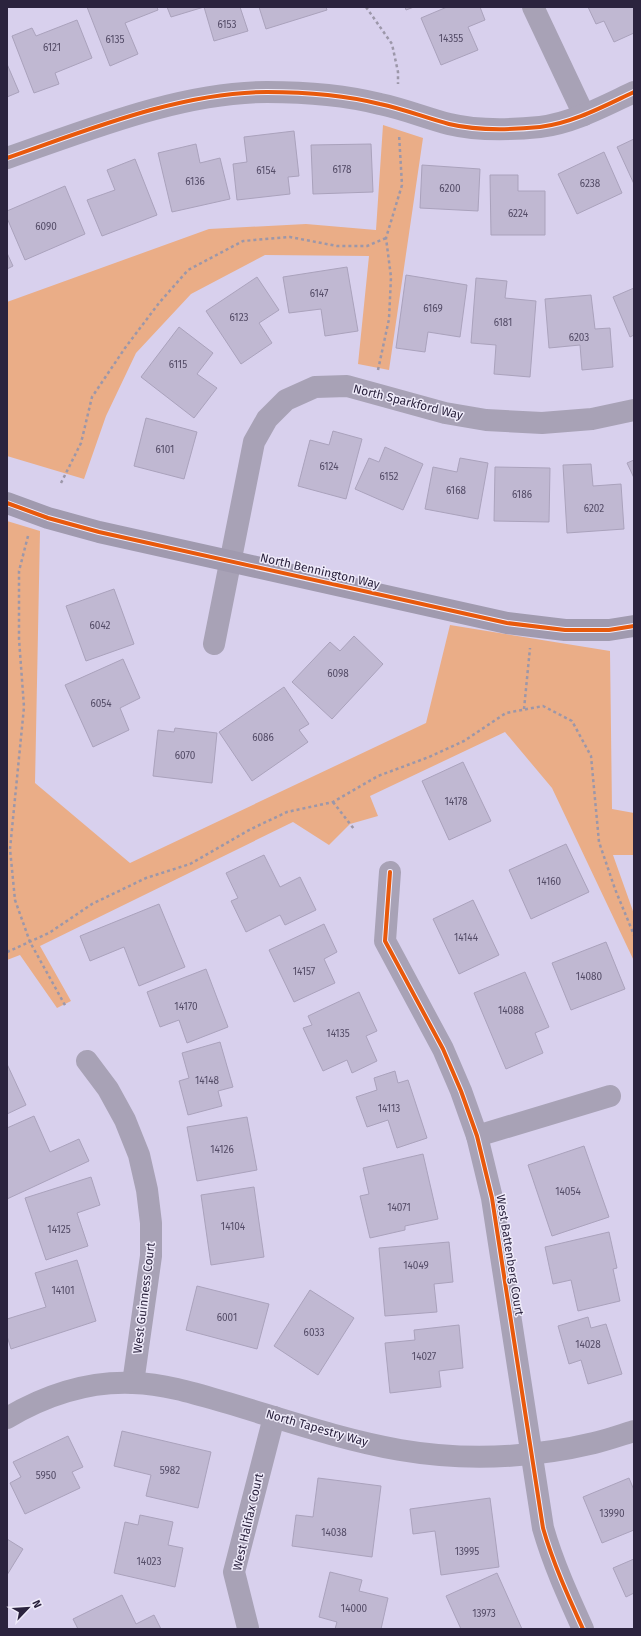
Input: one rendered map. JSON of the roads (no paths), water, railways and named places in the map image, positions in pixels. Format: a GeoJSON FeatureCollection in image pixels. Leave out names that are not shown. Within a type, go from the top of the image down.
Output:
{"type":"FeatureCollection","features":[{"type":"Feature","properties":{"kind":"street"},"geometry":{"type":"LineString","coordinates":[[533,7],[584,116]]}},
{"type":"Feature","properties":{"kind":"street"},"geometry":{"type":"LineString","coordinates":[[7,158],[100,126],[168,106],[213,97],[266,92],[327,94],[380,104],[451,124],[493,130],[541,127],[584,116],[634,92]]}},
{"type":"Feature","properties":{"kind":"street","name":"North Sparkford Way"},"geometry":{"type":"LineString","coordinates":[[230,561],[254,442],[267,419],[286,400],[315,387],[348,386],[445,413],[486,420],[542,423],[592,419],[634,410]]}},
{"type":"Feature","properties":{"kind":"street","name":"North Bennington Way"},"geometry":{"type":"LineString","coordinates":[[7,503],[48,518],[99,532],[507,623],[565,630],[609,630],[634,626]]}},
{"type":"Feature","properties":{"kind":"street"},"geometry":{"type":"LineString","coordinates":[[214,644],[230,561]]}},
{"type":"Feature","properties":{"kind":"street","name":"West Battenberg Court"},"geometry":{"type":"LineString","coordinates":[[390,872],[385,941],[443,1050],[461,1091],[477,1136],[492,1198],[543,1528],[560,1581],[583,1629]]}},
{"type":"Feature","properties":{"kind":"street","name":"West Guinness Court"},"geometry":{"type":"LineString","coordinates":[[87,1060],[108,1089],[125,1120],[139,1155],[147,1190],[151,1223],[151,1256],[133,1382]]}},
{"type":"Feature","properties":{"kind":"street"},"geometry":{"type":"LineString","coordinates":[[477,1136],[610,1096]]}},
{"type":"Feature","properties":{"kind":"street","name":"North Tapestry Way"},"geometry":{"type":"LineString","coordinates":[[7,1418],[27,1406],[78,1388],[106,1383],[133,1382],[189,1392],[346,1438],[399,1450],[427,1454],[483,1457],[531,1454],[594,1443],[634,1431]]}},
{"type":"Feature","properties":{"kind":"street","name":"West Halifax Court"},"geometry":{"type":"LineString","coordinates":[[248,1628],[234,1572],[274,1417]]}}]}
